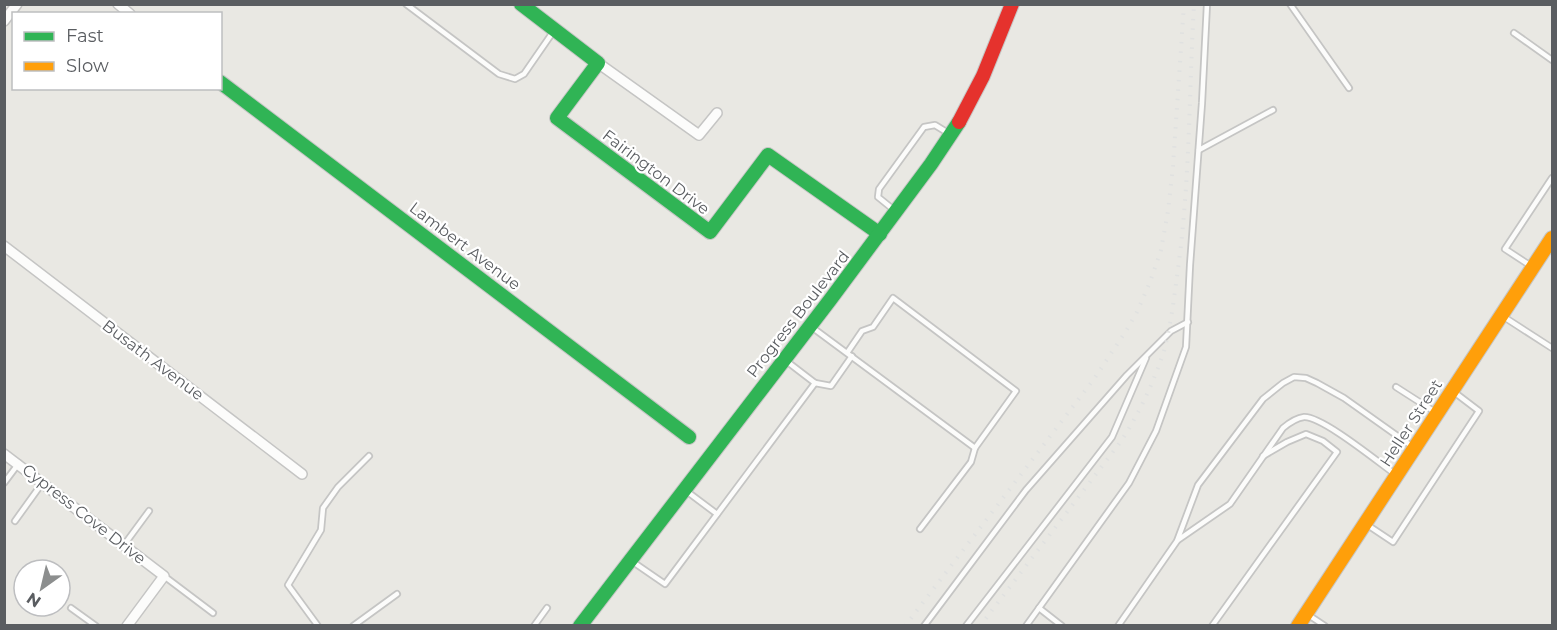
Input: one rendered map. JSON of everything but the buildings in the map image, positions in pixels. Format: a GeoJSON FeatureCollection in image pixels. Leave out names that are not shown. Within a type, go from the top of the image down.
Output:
{"type":"FeatureCollection","features":[{"type":"Feature","properties":{"kind":"street"},"geometry":{"type":"LineString","coordinates":[[4,21],[17,4]]}},
{"type":"Feature","properties":{"kind":"street"},"geometry":{"type":"LineString","coordinates":[[521,4],[598,63],[699,135],[717,113]]}},
{"type":"Feature","properties":{"kind":"street","name":"Progress Boulevard"},"geometry":{"type":"LineString","coordinates":[[580,626],[811,326],[936,157],[961,117],[984,72],[1012,4]]}},
{"type":"Feature","properties":{"kind":"street","name":"Fairington Drive"},"geometry":{"type":"LineString","coordinates":[[598,63],[557,118],[710,232],[768,155],[880,234]]}},
{"type":"Feature","properties":{"kind":"street","name":"Lambert Avenue"},"geometry":{"type":"LineString","coordinates":[[222,84],[689,437]]}},
{"type":"Feature","properties":{"kind":"street","name":"Heller Street"},"geometry":{"type":"LineString","coordinates":[[1298,626],[1552,238]]}},
{"type":"Feature","properties":{"kind":"street","name":"Busath Avenue"},"geometry":{"type":"LineString","coordinates":[[4,246],[302,474]]}},
{"type":"Feature","properties":{"kind":"street","name":"Cypress Cove Drive"},"geometry":{"type":"LineString","coordinates":[[4,454],[7,454],[164,576]]}},
{"type":"Feature","properties":{"kind":"street"},"geometry":{"type":"LineString","coordinates":[[127,626],[164,576]]}},
{"type":"Feature","properties":{"kind":"lane"},"geometry":{"type":"LineString","coordinates":[[406,4],[499,74],[515,79],[524,74],[554,29]]}},
{"type":"Feature","properties":{"kind":"lane"},"geometry":{"type":"LineString","coordinates":[[1026,626],[1129,483],[1156,431],[1183,358],[1188,321],[1207,4]]}},
{"type":"Feature","properties":{"kind":"lane"},"geometry":{"type":"LineString","coordinates":[[1290,4],[1349,88]]}},
{"type":"Feature","properties":{"kind":"lane"},"geometry":{"type":"LineString","coordinates":[[1514,33],[1552,60]]}},
{"type":"Feature","properties":{"kind":"lane"},"geometry":{"type":"LineString","coordinates":[[1198,150],[1273,110]]}},
{"type":"Feature","properties":{"kind":"lane"},"geometry":{"type":"LineString","coordinates":[[897,212],[878,197],[879,189],[924,127],[935,125],[950,135]]}},
{"type":"Feature","properties":{"kind":"lane"},"geometry":{"type":"LineString","coordinates":[[1533,267],[1505,249],[1552,178]]}},
{"type":"Feature","properties":{"kind":"lane"},"geometry":{"type":"LineString","coordinates":[[847,352],[862,331],[873,327],[894,298],[1016,391],[975,448],[971,462],[920,529]]}},
{"type":"Feature","properties":{"kind":"lane"},"geometry":{"type":"LineString","coordinates":[[1502,315],[1552,348]]}},
{"type":"Feature","properties":{"kind":"lane"},"geometry":{"type":"LineString","coordinates":[[924,626],[1026,490],[1127,375],[1171,331],[1188,321]]}},
{"type":"Feature","properties":{"kind":"lane"},"geometry":{"type":"LineString","coordinates":[[811,326],[975,448]]}},
{"type":"Feature","properties":{"kind":"lane"},"geometry":{"type":"LineString","coordinates":[[966,626],[1112,437],[1147,355]]}},
{"type":"Feature","properties":{"kind":"lane"},"geometry":{"type":"LineString","coordinates":[[784,359],[815,383],[831,386],[852,356]]}},
{"type":"Feature","properties":{"kind":"lane"},"geometry":{"type":"LineString","coordinates":[[1118,626],[1177,541],[1198,485],[1263,399],[1283,383],[1294,377],[1306,378],[1344,398],[1415,448]]}},
{"type":"Feature","properties":{"kind":"lane"},"geometry":{"type":"LineString","coordinates":[[630,560],[665,584],[815,383]]}},
{"type":"Feature","properties":{"kind":"lane"},"geometry":{"type":"LineString","coordinates":[[1396,387],[1437,414]]}},
{"type":"Feature","properties":{"kind":"lane"},"geometry":{"type":"LineString","coordinates":[[1366,524],[1393,542],[1479,411],[1452,390]]}},
{"type":"Feature","properties":{"kind":"lane"},"geometry":{"type":"LineString","coordinates":[[1177,541],[1230,504],[1283,428],[1302,417],[1308,417],[1336,431],[1398,475]]}},
{"type":"Feature","properties":{"kind":"lane"},"geometry":{"type":"LineString","coordinates":[[1212,626],[1337,452],[1323,441],[1306,434],[1263,456]]}},
{"type":"Feature","properties":{"kind":"lane"},"geometry":{"type":"LineString","coordinates":[[318,626],[288,585],[321,530],[323,508],[338,487],[369,456]]}},
{"type":"Feature","properties":{"kind":"lane"},"geometry":{"type":"LineString","coordinates":[[4,483],[19,464]]}},
{"type":"Feature","properties":{"kind":"lane"},"geometry":{"type":"LineString","coordinates":[[15,521],[43,482]]}},
{"type":"Feature","properties":{"kind":"lane"},"geometry":{"type":"LineString","coordinates":[[684,489],[717,514]]}},
{"type":"Feature","properties":{"kind":"lane"},"geometry":{"type":"LineString","coordinates":[[124,545],[149,511]]}},
{"type":"Feature","properties":{"kind":"lane"},"geometry":{"type":"LineString","coordinates":[[164,576],[213,613]]}},
{"type":"Feature","properties":{"kind":"lane"},"geometry":{"type":"LineString","coordinates":[[353,626],[397,594]]}},
{"type":"Feature","properties":{"kind":"lane"},"geometry":{"type":"LineString","coordinates":[[534,626],[547,608]]}},
{"type":"Feature","properties":{"kind":"lane"},"geometry":{"type":"LineString","coordinates":[[1039,608],[1062,626]]}},
{"type":"Feature","properties":{"kind":"lane"},"geometry":{"type":"LineString","coordinates":[[72,609],[96,626]]}},
{"type":"Feature","properties":{"kind":"lane"},"geometry":{"type":"LineString","coordinates":[[1306,613],[1325,626]]}},
{"type":"Feature","properties":{"kind":"railway"},"geometry":{"type":"LineString","coordinates":[[905,626],[1094,379],[1137,312],[1161,250],[1168,211],[1184,4]]}},
{"type":"Feature","properties":{"kind":"railway"},"geometry":{"type":"LineString","coordinates":[[980,626],[1119,444],[1144,400],[1163,354],[1174,301],[1185,203],[1194,4]]}},
{"type":"Feature","properties":{"kind":"traffic: fast"},"geometry":{"type":"LineString","coordinates":[[521,4],[598,63],[557,118],[710,232],[768,155],[880,234]]}},
{"type":"Feature","properties":{"kind":"traffic: fast"},"geometry":{"type":"LineString","coordinates":[[222,84],[689,437]]}},
{"type":"Feature","properties":{"kind":"traffic: fast"},"geometry":{"type":"LineString","coordinates":[[580,626],[830,300],[931,164],[959,122]]}},
{"type":"Feature","properties":{"kind":"traffic: slow"},"geometry":{"type":"LineString","coordinates":[[1298,626],[1552,238]]}},
{"type":"Feature","properties":{"kind":"traffic: jam"},"geometry":{"type":"LineString","coordinates":[[959,122],[983,76],[1012,4]]}}]}
